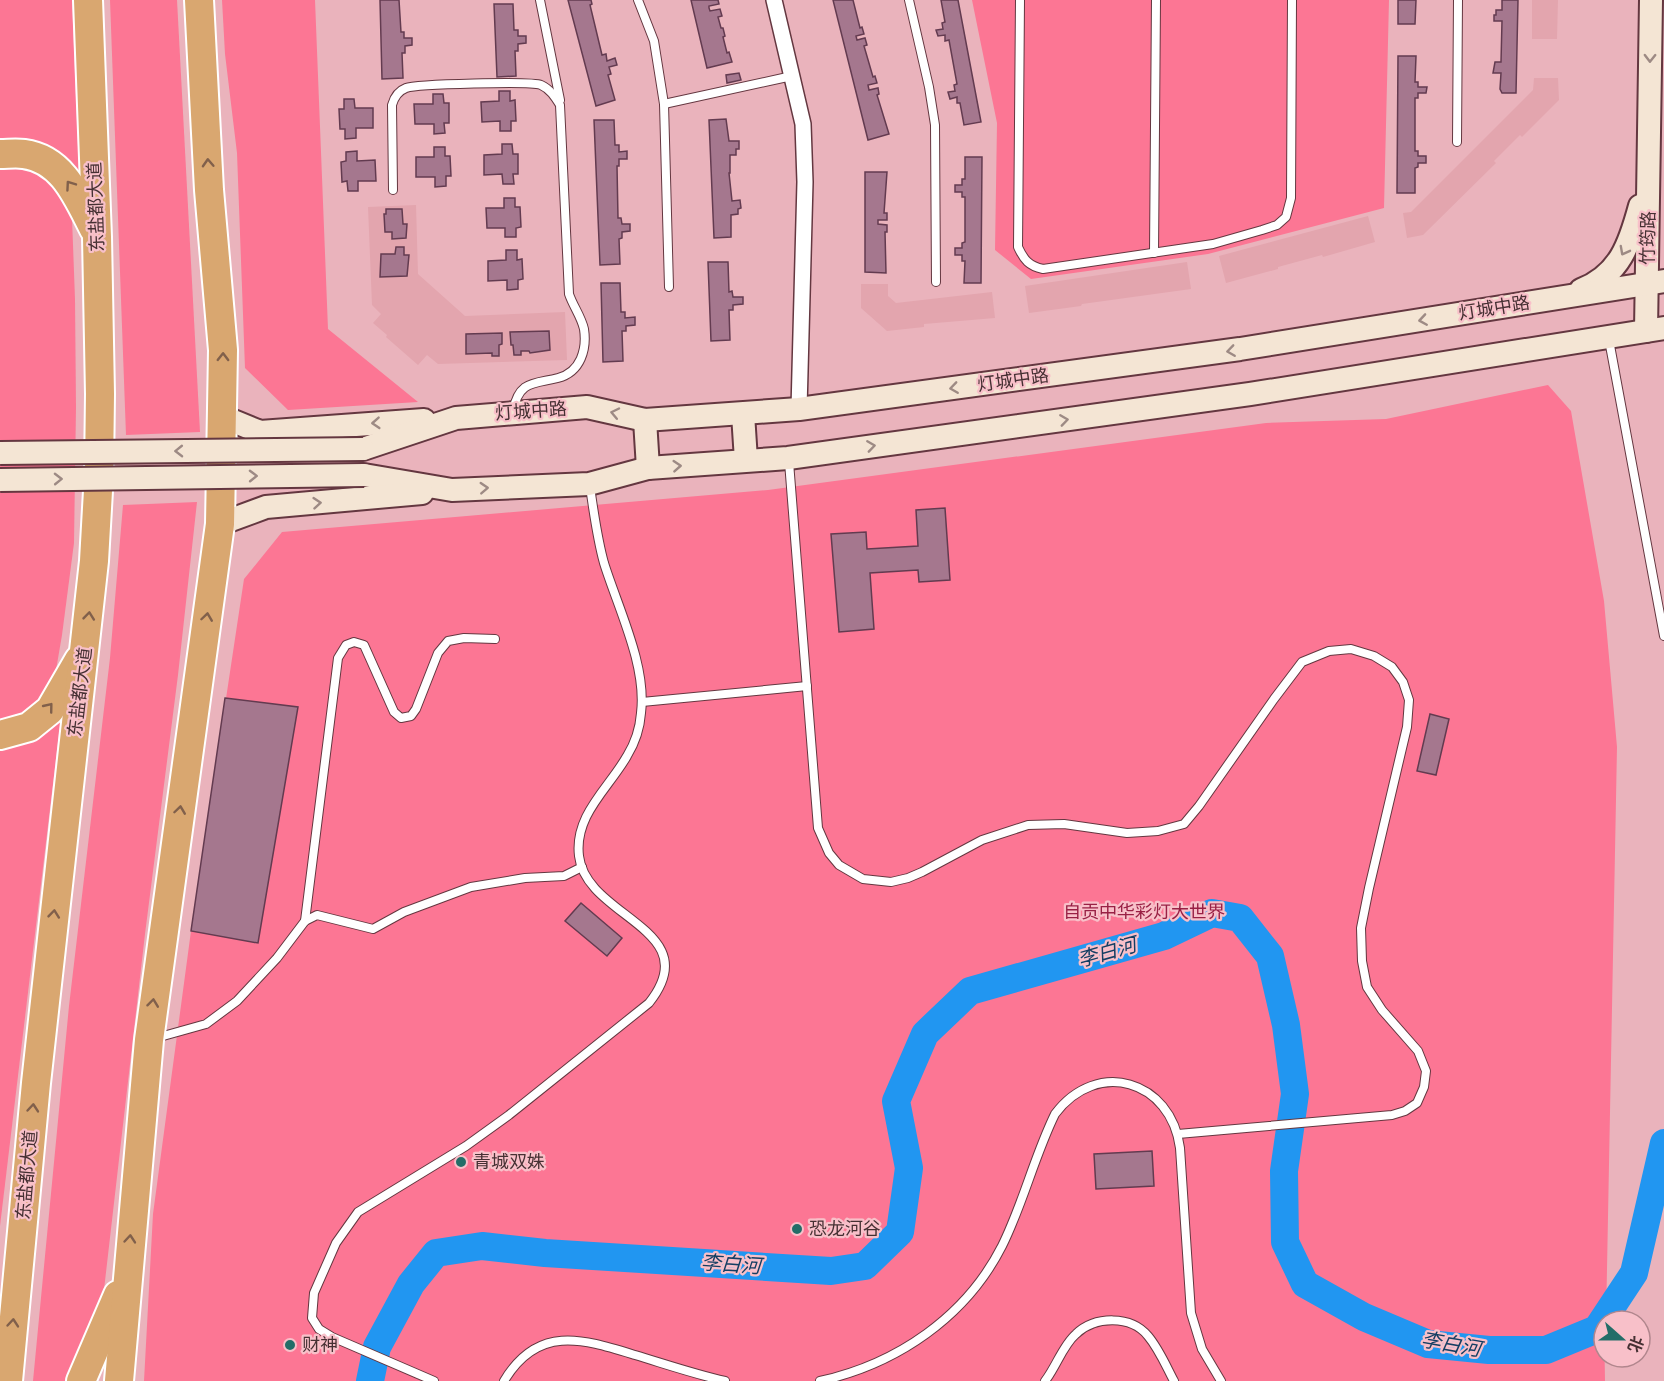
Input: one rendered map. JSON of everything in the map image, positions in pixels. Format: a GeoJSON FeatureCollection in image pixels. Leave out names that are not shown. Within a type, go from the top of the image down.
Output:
{"type":"FeatureCollection","features":[{"type":"Feature","properties":{"kind":"highway","name":"东盐都大道"},"geometry":{"type":"LineString","coordinates":[[8,1381],[36,1083],[94,561],[99,473],[98,237],[88,0]]}},
{"type":"Feature","properties":{"kind":"highway"},"geometry":{"type":"LineString","coordinates":[[119,1381],[149,1040],[220,524],[223,350],[209,190],[199,0]]}},
{"type":"Feature","properties":{"kind":"highway"},"geometry":{"type":"LineString","coordinates":[[0,154],[25,154],[51,163],[70,183],[98,237]]}},
{"type":"Feature","properties":{"kind":"highway"},"geometry":{"type":"LineString","coordinates":[[0,735],[29,727],[50,710],[85,650]]}},
{"type":"Feature","properties":{"kind":"highway"},"geometry":{"type":"LineString","coordinates":[[81,1381],[127,1273]]}},
{"type":"Feature","properties":{"kind":"main road","name":"竹筠路"},"geometry":{"type":"LineString","coordinates":[[1651,0],[1648,176],[1655,283],[1655,330]]}},
{"type":"Feature","properties":{"kind":"main road"},"geometry":{"type":"LineString","coordinates":[[1558,298],[1598,284],[1613,269],[1626,249],[1636,223],[1648,176]]}},
{"type":"Feature","properties":{"kind":"main road","name":"灯城中路"},"geometry":{"type":"LineString","coordinates":[[0,453],[363,449],[456,418],[513,412],[587,407],[645,420],[799,409],[1240,349],[1655,283]]}},
{"type":"Feature","properties":{"kind":"main road"},"geometry":{"type":"LineString","coordinates":[[220,524],[266,507],[452,490],[590,484],[648,468],[788,458],[1250,394],[1655,330]]}},
{"type":"Feature","properties":{"kind":"main road"},"geometry":{"type":"LineString","coordinates":[[743,414],[746,460]]}},
{"type":"Feature","properties":{"kind":"main road"},"geometry":{"type":"LineString","coordinates":[[221,416],[260,432],[456,418]]}},
{"type":"Feature","properties":{"kind":"main road"},"geometry":{"type":"LineString","coordinates":[[645,420],[648,468]]}},
{"type":"Feature","properties":{"kind":"main road"},"geometry":{"type":"LineString","coordinates":[[0,480],[364,475],[452,490]]}},
{"type":"Feature","properties":{"kind":"street"},"geometry":{"type":"LineString","coordinates":[[774,0],[802,124],[805,182],[799,409]]}},
{"type":"Feature","properties":{"kind":"lane"},"geometry":{"type":"LineString","coordinates":[[513,412],[517,398],[523,390],[535,382],[561,378],[568,374],[579,363],[584,351],[582,321],[569,294],[562,120],[540,0]]}},
{"type":"Feature","properties":{"kind":"lane"},"geometry":{"type":"LineString","coordinates":[[638,0],[654,41],[664,104],[669,287]]}},
{"type":"Feature","properties":{"kind":"lane"},"geometry":{"type":"LineString","coordinates":[[909,0],[925,68],[935,125],[936,282]]}},
{"type":"Feature","properties":{"kind":"lane"},"geometry":{"type":"LineString","coordinates":[[1020,0],[1018,248],[1023,260],[1033,267],[1051,269],[1213,244],[1277,225],[1286,217],[1290,198],[1292,0]]}},
{"type":"Feature","properties":{"kind":"lane"},"geometry":{"type":"LineString","coordinates":[[1154,253],[1156,0]]}},
{"type":"Feature","properties":{"kind":"lane"},"geometry":{"type":"LineString","coordinates":[[1456,142],[1458,0]]}},
{"type":"Feature","properties":{"kind":"lane"},"geometry":{"type":"LineString","coordinates":[[664,104],[792,76]]}},
{"type":"Feature","properties":{"kind":"lane"},"geometry":{"type":"LineString","coordinates":[[393,190],[392,105],[396,96],[405,88],[461,84],[534,83],[549,90],[560,105]]}},
{"type":"Feature","properties":{"kind":"lane"},"geometry":{"type":"LineString","coordinates":[[1609,337],[1664,636]]}},
{"type":"Feature","properties":{"kind":"lane"},"geometry":{"type":"LineString","coordinates":[[788,458],[816,816],[822,839],[829,853],[839,865],[864,879],[891,882],[909,878],[982,840],[1028,825],[1064,824],[1127,834],[1158,831],[1184,824],[1302,662],[1329,651],[1351,649],[1374,656],[1392,667],[1403,682],[1409,699],[1407,727],[1361,928],[1362,961],[1367,987],[1382,1010],[1418,1052],[1426,1071],[1424,1087],[1417,1103],[1405,1111],[1392,1115],[1178,1134]]}},
{"type":"Feature","properties":{"kind":"lane"},"geometry":{"type":"LineString","coordinates":[[434,1381],[332,1337],[319,1329],[312,1318],[314,1293],[336,1244],[358,1212],[466,1146],[509,1115],[649,1003],[663,982],[666,967],[663,953],[656,940],[590,883],[582,867],[578,844],[586,815],[627,756],[639,727],[642,702],[638,664],[604,562],[596,530],[590,484]]}},
{"type":"Feature","properties":{"kind":"lane"},"geometry":{"type":"LineString","coordinates":[[305,921],[338,658],[346,645],[354,642],[364,645],[394,712],[401,718],[411,717],[416,709],[438,653],[447,641],[464,638],[495,639]]}},
{"type":"Feature","properties":{"kind":"lane"},"geometry":{"type":"LineString","coordinates":[[642,702],[807,686]]}},
{"type":"Feature","properties":{"kind":"lane"},"geometry":{"type":"LineString","coordinates":[[149,1040],[206,1024],[237,1001],[278,958],[305,921],[317,915],[373,929],[404,912],[471,887],[525,878],[564,876],[582,867]]}},
{"type":"Feature","properties":{"kind":"lane"},"geometry":{"type":"LineString","coordinates":[[820,1381],[867,1368],[915,1343],[968,1296],[1001,1247],[1055,1114],[1076,1092],[1089,1086],[1117,1083],[1142,1089],[1162,1105],[1176,1126],[1191,1313],[1202,1349],[1221,1381]]}},
{"type":"Feature","properties":{"kind":"lane"},"geometry":{"type":"LineString","coordinates":[[1045,1381],[1075,1334],[1085,1327],[1108,1320],[1121,1321],[1135,1326],[1147,1335],[1174,1381]]}},
{"type":"Feature","properties":{"kind":"lane"},"geometry":{"type":"LineString","coordinates":[[504,1381],[521,1359],[536,1348],[568,1340],[592,1342],[725,1381]]}},
{"type":"Feature","properties":{"kind":"shaded area"},"geometry":{"type":"Polygon","coordinates":[[[1532,0],[1558,0],[1557,39],[1532,39],[1532,0]]]}},
{"type":"Feature","properties":{"kind":"shaded area"},"geometry":{"type":"Polygon","coordinates":[[[1534,78],[1558,78],[1559,100],[1522,137],[1520,135],[1494,161],[1496,163],[1423,235],[1407,238],[1403,213],[1411,212],[1533,90],[1534,78]]]}},
{"type":"Feature","properties":{"kind":"shaded area"},"geometry":{"type":"Polygon","coordinates":[[[416,205],[418,274],[465,316],[565,312],[567,360],[438,364],[427,355],[418,365],[386,337],[387,335],[373,323],[381,314],[372,305],[368,207],[416,205]]]}},
{"type":"Feature","properties":{"kind":"shaded area"},"geometry":{"type":"Polygon","coordinates":[[[1368,216],[1375,242],[1226,283],[1219,256],[1368,216]]]}},
{"type":"Feature","properties":{"kind":"shaded area"},"geometry":{"type":"Polygon","coordinates":[[[1187,262],[1191,289],[1029,313],[1025,286],[1187,262]]]}},
{"type":"Feature","properties":{"kind":"shaded area"},"geometry":{"type":"Polygon","coordinates":[[[861,284],[888,284],[888,296],[896,303],[992,292],[995,318],[924,324],[924,327],[887,331],[861,308],[861,284]]]}},
{"type":"Feature","properties":{"kind":"green space"},"geometry":{"type":"Polygon","coordinates":[[[0,0],[72,0],[79,171],[55,152],[0,144],[0,0]]]}},
{"type":"Feature","properties":{"kind":"green space"},"geometry":{"type":"Polygon","coordinates":[[[110,0],[177,0],[200,432],[126,435],[110,0]]]}},
{"type":"Feature","properties":{"kind":"green space"},"geometry":{"type":"Polygon","coordinates":[[[222,0],[315,0],[328,329],[418,402],[288,410],[245,368],[237,153],[225,54],[222,0]]]}},
{"type":"Feature","properties":{"kind":"green space"},"geometry":{"type":"Polygon","coordinates":[[[972,0],[1389,0],[1384,208],[1208,254],[1031,279],[995,250],[997,123],[972,0]]]}},
{"type":"Feature","properties":{"kind":"green space"},"geometry":{"type":"Polygon","coordinates":[[[0,165],[40,169],[62,191],[72,218],[76,407],[74,543],[55,676],[39,704],[20,720],[0,723],[0,165]]]}},
{"type":"Feature","properties":{"kind":"green space","name":"自贡中华彩灯大世界"},"geometry":{"type":"Polygon","coordinates":[[[1548,385],[1571,411],[1604,601],[1617,747],[1606,1309],[1592,1309],[1592,1369],[1605,1369],[1605,1381],[144,1381],[153,1214],[191,931],[244,579],[282,532],[768,490],[1266,423],[1386,419],[1548,385]]]}},
{"type":"Feature","properties":{"kind":"green space"},"geometry":{"type":"Polygon","coordinates":[[[197,502],[102,1307],[71,1381],[33,1381],[69,1006],[110,658],[123,505],[197,502]]]}},
{"type":"Feature","properties":{"kind":"green space"},"geometry":{"type":"Polygon","coordinates":[[[61,717],[0,1226],[0,746],[61,717]]]}},
{"type":"Feature","properties":{"kind":"building"},"geometry":{"type":"Polygon","coordinates":[[[380,0],[399,0],[401,32],[404,32],[404,38],[412,38],[412,45],[405,46],[405,53],[402,53],[403,78],[382,79],[380,0]]]}},
{"type":"Feature","properties":{"kind":"building"},"geometry":{"type":"Polygon","coordinates":[[[568,0],[591,0],[590,5],[602,55],[606,54],[607,61],[615,58],[617,65],[609,67],[611,74],[608,75],[615,100],[596,106],[568,0]]]}},
{"type":"Feature","properties":{"kind":"building"},"geometry":{"type":"Polygon","coordinates":[[[691,0],[718,0],[719,4],[709,6],[709,8],[710,11],[720,9],[722,16],[718,17],[725,36],[723,37],[727,53],[729,52],[732,62],[707,68],[691,0]]]}},
{"type":"Feature","properties":{"kind":"building"},"geometry":{"type":"Polygon","coordinates":[[[833,0],[853,0],[860,28],[862,27],[864,34],[856,36],[857,40],[865,38],[867,45],[864,46],[877,83],[868,85],[869,90],[878,88],[879,94],[877,95],[889,134],[868,140],[833,0]]]}},
{"type":"Feature","properties":{"kind":"building"},"geometry":{"type":"Polygon","coordinates":[[[941,0],[958,0],[981,122],[964,125],[957,97],[950,99],[948,92],[955,91],[954,85],[957,84],[949,40],[945,41],[945,35],[938,36],[936,30],[943,29],[942,23],[945,22],[941,0]]]}},
{"type":"Feature","properties":{"kind":"building"},"geometry":{"type":"Polygon","coordinates":[[[1398,0],[1416,0],[1415,24],[1398,24],[1398,0]]]}},
{"type":"Feature","properties":{"kind":"building"},"geometry":{"type":"Polygon","coordinates":[[[1502,0],[1518,0],[1516,93],[1502,93],[1501,73],[1493,73],[1495,62],[1501,62],[1502,21],[1494,21],[1494,15],[1496,15],[1496,10],[1502,10],[1502,0]]]}},
{"type":"Feature","properties":{"kind":"building"},"geometry":{"type":"Polygon","coordinates":[[[494,4],[513,4],[514,30],[518,30],[518,36],[526,36],[526,43],[518,44],[518,51],[515,51],[516,76],[497,77],[494,4]]]}},
{"type":"Feature","properties":{"kind":"building"},"geometry":{"type":"Polygon","coordinates":[[[1398,56],[1416,56],[1415,82],[1418,82],[1418,87],[1427,87],[1426,93],[1418,93],[1418,98],[1415,98],[1415,151],[1418,151],[1418,156],[1426,156],[1426,163],[1418,163],[1418,167],[1415,168],[1415,193],[1397,193],[1398,56]]]}},
{"type":"Feature","properties":{"kind":"building"},"geometry":{"type":"Polygon","coordinates":[[[739,73],[741,80],[727,83],[726,75],[739,73]]]}},
{"type":"Feature","properties":{"kind":"building"},"geometry":{"type":"Polygon","coordinates":[[[499,91],[510,91],[510,101],[515,100],[516,121],[511,121],[511,131],[500,131],[500,121],[482,122],[481,102],[499,101],[499,91]]]}},
{"type":"Feature","properties":{"kind":"building"},"geometry":{"type":"Polygon","coordinates":[[[433,94],[443,94],[444,103],[449,103],[449,123],[444,123],[445,133],[434,134],[434,124],[415,124],[414,104],[433,104],[433,94]]]}},
{"type":"Feature","properties":{"kind":"building"},"geometry":{"type":"Polygon","coordinates":[[[344,99],[354,99],[355,108],[373,108],[373,128],[356,128],[356,138],[345,139],[345,129],[340,129],[339,109],[344,109],[344,99]]]}},
{"type":"Feature","properties":{"kind":"building"},"geometry":{"type":"Polygon","coordinates":[[[726,119],[729,141],[739,141],[736,155],[730,155],[729,173],[732,201],[740,200],[741,208],[738,209],[738,214],[731,215],[731,237],[714,238],[709,120],[726,119]]]}},
{"type":"Feature","properties":{"kind":"building"},"geometry":{"type":"Polygon","coordinates":[[[594,120],[614,120],[615,145],[619,145],[619,152],[627,151],[627,159],[619,159],[619,166],[617,166],[618,218],[621,218],[622,224],[630,224],[630,231],[622,232],[622,238],[619,239],[620,264],[600,265],[594,120]]]}},
{"type":"Feature","properties":{"kind":"building"},"geometry":{"type":"Polygon","coordinates":[[[502,144],[512,144],[513,154],[518,154],[518,174],[513,174],[514,184],[503,184],[502,174],[484,175],[484,155],[502,154],[502,144]]]}},
{"type":"Feature","properties":{"kind":"building"},"geometry":{"type":"Polygon","coordinates":[[[434,147],[445,147],[445,156],[450,156],[451,176],[446,176],[446,186],[435,187],[435,177],[416,177],[416,157],[434,157],[434,147]]]}},
{"type":"Feature","properties":{"kind":"building"},"geometry":{"type":"Polygon","coordinates":[[[357,151],[357,161],[375,160],[376,181],[358,181],[358,191],[348,191],[347,181],[342,182],[341,162],[346,161],[346,152],[357,151]]]}},
{"type":"Feature","properties":{"kind":"building"},"geometry":{"type":"Polygon","coordinates":[[[965,157],[982,157],[981,283],[964,283],[965,261],[962,261],[962,255],[955,255],[955,248],[962,248],[962,243],[965,242],[965,197],[962,197],[962,192],[955,192],[955,185],[962,185],[962,179],[965,179],[965,157]]]}},
{"type":"Feature","properties":{"kind":"building"},"geometry":{"type":"Polygon","coordinates":[[[865,172],[887,172],[884,213],[887,213],[887,220],[878,220],[878,224],[887,225],[887,232],[885,232],[886,273],[865,272],[865,172]]]}},
{"type":"Feature","properties":{"kind":"building"},"geometry":{"type":"Polygon","coordinates":[[[504,198],[515,198],[515,207],[520,207],[521,227],[516,228],[516,237],[505,237],[505,228],[487,228],[486,208],[504,208],[504,198]]]}},
{"type":"Feature","properties":{"kind":"building"},"geometry":{"type":"Polygon","coordinates":[[[386,209],[402,209],[403,224],[407,224],[406,238],[392,239],[392,232],[385,232],[386,209]]]}},
{"type":"Feature","properties":{"kind":"building"},"geometry":{"type":"Polygon","coordinates":[[[396,247],[404,247],[404,255],[409,255],[407,276],[380,277],[381,254],[395,254],[396,247]]]}},
{"type":"Feature","properties":{"kind":"building"},"geometry":{"type":"Polygon","coordinates":[[[506,250],[517,250],[517,260],[522,259],[523,279],[518,280],[518,289],[507,290],[507,280],[488,281],[488,261],[506,260],[506,250]]]}},
{"type":"Feature","properties":{"kind":"building"},"geometry":{"type":"Polygon","coordinates":[[[708,262],[728,262],[729,292],[732,291],[733,297],[743,297],[743,304],[733,305],[733,310],[729,310],[730,340],[711,341],[708,262]]]}},
{"type":"Feature","properties":{"kind":"building"},"geometry":{"type":"Polygon","coordinates":[[[601,283],[620,283],[621,312],[625,312],[625,318],[635,317],[635,325],[626,326],[626,331],[622,331],[623,361],[603,362],[601,283]]]}},
{"type":"Feature","properties":{"kind":"building"},"geometry":{"type":"Polygon","coordinates":[[[549,331],[550,350],[530,353],[521,351],[521,355],[514,355],[510,332],[549,331]]]}},
{"type":"Feature","properties":{"kind":"building"},"geometry":{"type":"Polygon","coordinates":[[[502,333],[499,356],[492,356],[492,353],[466,354],[466,334],[502,333]]]}},
{"type":"Feature","properties":{"kind":"building"},"geometry":{"type":"Polygon","coordinates":[[[945,508],[950,580],[919,582],[918,570],[870,573],[874,629],[839,632],[831,534],[866,532],[867,549],[918,546],[916,510],[945,508]]]}},
{"type":"Feature","properties":{"kind":"building"},"geometry":{"type":"Polygon","coordinates":[[[225,698],[298,707],[258,943],[191,931],[225,698]]]}},
{"type":"Feature","properties":{"kind":"building"},"geometry":{"type":"Polygon","coordinates":[[[1430,714],[1449,719],[1436,775],[1417,771],[1430,714]]]}},
{"type":"Feature","properties":{"kind":"building"},"geometry":{"type":"Polygon","coordinates":[[[581,903],[622,938],[607,956],[565,921],[581,903]]]}},
{"type":"Feature","properties":{"kind":"building"},"geometry":{"type":"Polygon","coordinates":[[[1152,1151],[1154,1186],[1096,1189],[1094,1154],[1152,1151]]]}},
{"type":"Feature","properties":{"kind":"waterway","name":"李白河"},"geometry":{"type":"LineString","coordinates":[[370,1381],[377,1347],[411,1284],[436,1253],[482,1246],[545,1253],[831,1271],[865,1266],[900,1232],[909,1168],[896,1101],[925,1034],[970,991],[1164,936],[1212,913],[1240,918],[1270,956],[1286,1025],[1295,1094],[1284,1171],[1285,1242],[1305,1284],[1364,1317],[1428,1344],[1489,1350],[1546,1350],[1597,1329],[1634,1273],[1664,1143]]}},
{"type":"Feature","properties":{"kind":"place","name":"青城双姝"},"geometry":{"type":"Point","coordinates":[461,1162]}},
{"type":"Feature","properties":{"kind":"place","name":"恐龙河谷"},"geometry":{"type":"Point","coordinates":[797,1229]}},
{"type":"Feature","properties":{"kind":"place","name":"财神"},"geometry":{"type":"Point","coordinates":[290,1345]}}]}
